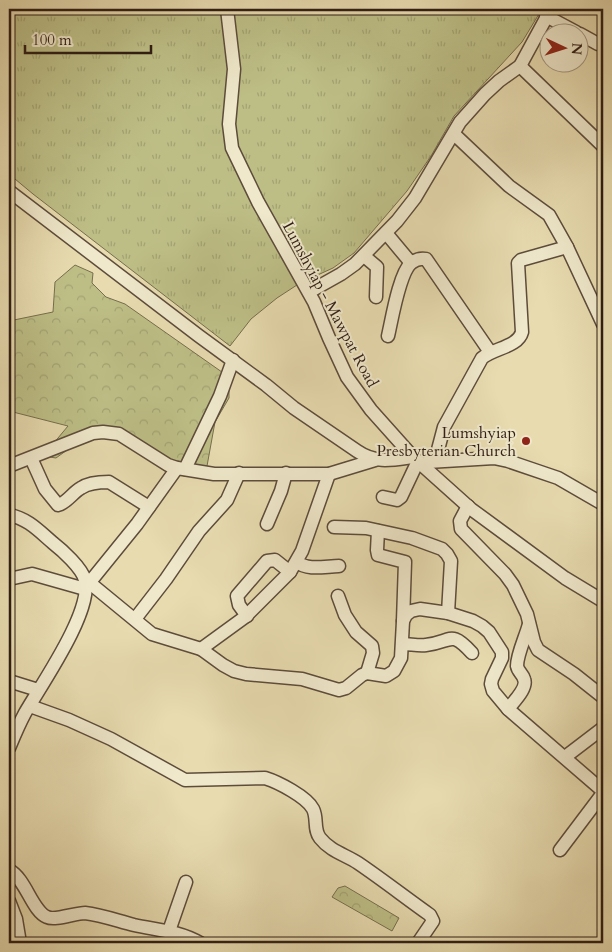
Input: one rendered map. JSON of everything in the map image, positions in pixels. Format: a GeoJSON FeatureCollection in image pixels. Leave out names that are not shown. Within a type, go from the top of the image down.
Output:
{"type":"FeatureCollection","features":[{"type":"Feature","properties":{"kind":"street","name":"Lumshyiap - Mawpat Road"},"geometry":{"type":"LineString","coordinates":[[227,9],[234,69],[229,124],[232,148],[258,202],[309,292],[347,377],[371,410],[417,460],[468,506],[572,583],[603,601]]}},
{"type":"Feature","properties":{"kind":"street"},"geometry":{"type":"LineString","coordinates":[[309,292],[341,274],[364,256],[386,233],[415,198],[460,122],[476,103],[499,81],[520,66],[548,13],[562,22]]}},
{"type":"Feature","properties":{"kind":"street"},"geometry":{"type":"LineString","coordinates":[[590,40],[598,44]]}},
{"type":"Feature","properties":{"kind":"street"},"geometry":{"type":"LineString","coordinates":[[520,66],[603,146]]}},
{"type":"Feature","properties":{"kind":"street"},"geometry":{"type":"LineString","coordinates":[[454,134],[508,186],[549,215],[568,247],[603,324]]}},
{"type":"Feature","properties":{"kind":"street"},"geometry":{"type":"LineString","coordinates":[[9,191],[325,430],[367,458],[375,460],[435,461],[494,458],[558,478],[603,504]]}},
{"type":"Feature","properties":{"kind":"street"},"geometry":{"type":"LineString","coordinates":[[386,233],[411,263]]}},
{"type":"Feature","properties":{"kind":"street"},"geometry":{"type":"LineString","coordinates":[[435,461],[444,427],[482,358],[490,352],[517,342],[520,338],[522,332],[518,263],[521,260],[568,247]]}},
{"type":"Feature","properties":{"kind":"street"},"geometry":{"type":"LineString","coordinates":[[364,256],[377,267],[376,297]]}},
{"type":"Feature","properties":{"kind":"street"},"geometry":{"type":"LineString","coordinates":[[388,336],[404,275],[411,263],[421,258],[429,262],[490,352]]}},
{"type":"Feature","properties":{"kind":"street"},"geometry":{"type":"LineString","coordinates":[[81,584],[181,469],[220,396],[233,360]]}},
{"type":"Feature","properties":{"kind":"street"},"geometry":{"type":"LineString","coordinates":[[9,466],[93,433],[112,432],[119,434],[158,460],[181,469],[214,474],[329,474],[375,460]]}},
{"type":"Feature","properties":{"kind":"street"},"geometry":{"type":"LineString","coordinates":[[31,458],[44,489],[58,505],[62,504],[79,488],[109,482],[149,507]]}},
{"type":"Feature","properties":{"kind":"street"},"geometry":{"type":"LineString","coordinates":[[383,498],[397,500],[401,498],[417,460]]}},
{"type":"Feature","properties":{"kind":"street"},"geometry":{"type":"LineString","coordinates":[[134,619],[166,579],[199,531],[227,500],[239,473]]}},
{"type":"Feature","properties":{"kind":"street"},"geometry":{"type":"LineString","coordinates":[[267,524],[281,491],[286,473]]}},
{"type":"Feature","properties":{"kind":"street"},"geometry":{"type":"LineString","coordinates":[[201,649],[247,616],[293,567],[329,474]]}},
{"type":"Feature","properties":{"kind":"street"},"geometry":{"type":"LineString","coordinates":[[468,506],[460,521],[461,529],[509,580],[519,596],[538,650],[574,674],[603,697]]}},
{"type":"Feature","properties":{"kind":"street"},"geometry":{"type":"LineString","coordinates":[[9,515],[25,519],[59,548],[73,562],[81,584],[77,622],[38,690],[9,748]]}},
{"type":"Feature","properties":{"kind":"street"},"geometry":{"type":"LineString","coordinates":[[334,527],[366,528],[430,543],[442,549],[447,554],[451,568],[448,613]]}},
{"type":"Feature","properties":{"kind":"street"},"geometry":{"type":"LineString","coordinates":[[9,579],[32,574],[81,584],[134,619],[152,634],[201,649],[222,665],[234,671],[246,674],[302,679],[340,690],[346,688],[367,673],[386,676],[394,671],[401,658],[406,562],[378,555],[376,550],[378,531]]}},
{"type":"Feature","properties":{"kind":"street"},"geometry":{"type":"LineString","coordinates":[[247,616],[238,605],[238,596],[267,561],[275,560],[293,567],[339,566]]}},
{"type":"Feature","properties":{"kind":"street"},"geometry":{"type":"LineString","coordinates":[[338,596],[345,615],[356,632],[372,646],[373,653],[367,673]]}},
{"type":"Feature","properties":{"kind":"street"},"geometry":{"type":"LineString","coordinates":[[403,621],[406,614],[420,609],[448,613],[482,626],[500,647],[502,658],[491,684],[493,691],[508,709],[603,792],[560,850]]}},
{"type":"Feature","properties":{"kind":"street"},"geometry":{"type":"LineString","coordinates":[[508,709],[524,687],[524,678],[519,672],[518,663],[530,624]]}},
{"type":"Feature","properties":{"kind":"street"},"geometry":{"type":"LineString","coordinates":[[403,644],[426,645],[453,638],[472,653]]}},
{"type":"Feature","properties":{"kind":"street"},"geometry":{"type":"LineString","coordinates":[[9,681],[38,690]]}},
{"type":"Feature","properties":{"kind":"street"},"geometry":{"type":"LineString","coordinates":[[30,706],[69,720],[111,739],[185,780],[265,778],[283,785],[308,803],[314,810],[315,830],[325,844],[357,862],[430,915],[433,921],[418,943]]}},
{"type":"Feature","properties":{"kind":"street"},"geometry":{"type":"LineString","coordinates":[[565,757],[603,728]]}},
{"type":"Feature","properties":{"kind":"street"},"geometry":{"type":"LineString","coordinates":[[9,870],[19,878],[42,913],[47,917],[52,918],[75,913],[86,913],[137,926],[170,931],[190,937],[200,943]]}},
{"type":"Feature","properties":{"kind":"street"},"geometry":{"type":"LineString","coordinates":[[170,931],[186,882]]}},
{"type":"Feature","properties":{"kind":"street"},"geometry":{"type":"LineString","coordinates":[[9,901],[16,919],[20,943]]}},
{"type":"Feature","properties":{"kind":"green space"},"geometry":{"type":"Polygon","coordinates":[[[130,9],[542,9],[522,42],[454,116],[431,156],[407,191],[354,253],[333,268],[300,283],[277,298],[251,319],[230,346],[9,174],[9,10],[109,14],[130,9]]]}},
{"type":"Feature","properties":{"kind":"green space"},"geometry":{"type":"Polygon","coordinates":[[[75,265],[93,273],[92,283],[106,297],[125,304],[229,377],[229,398],[215,422],[205,477],[120,437],[99,436],[81,440],[56,458],[43,456],[68,426],[13,412],[9,409],[9,321],[53,312],[55,282],[75,265]]]}},
{"type":"Feature","properties":{"kind":"green space"},"geometry":{"type":"Polygon","coordinates":[[[345,886],[399,918],[392,931],[332,897],[338,888],[345,886]]]}},
{"type":"Feature","properties":{"kind":"place","name":"Lumshyiap Presbyterian Church"},"geometry":{"type":"Point","coordinates":[526,441]}}]}
